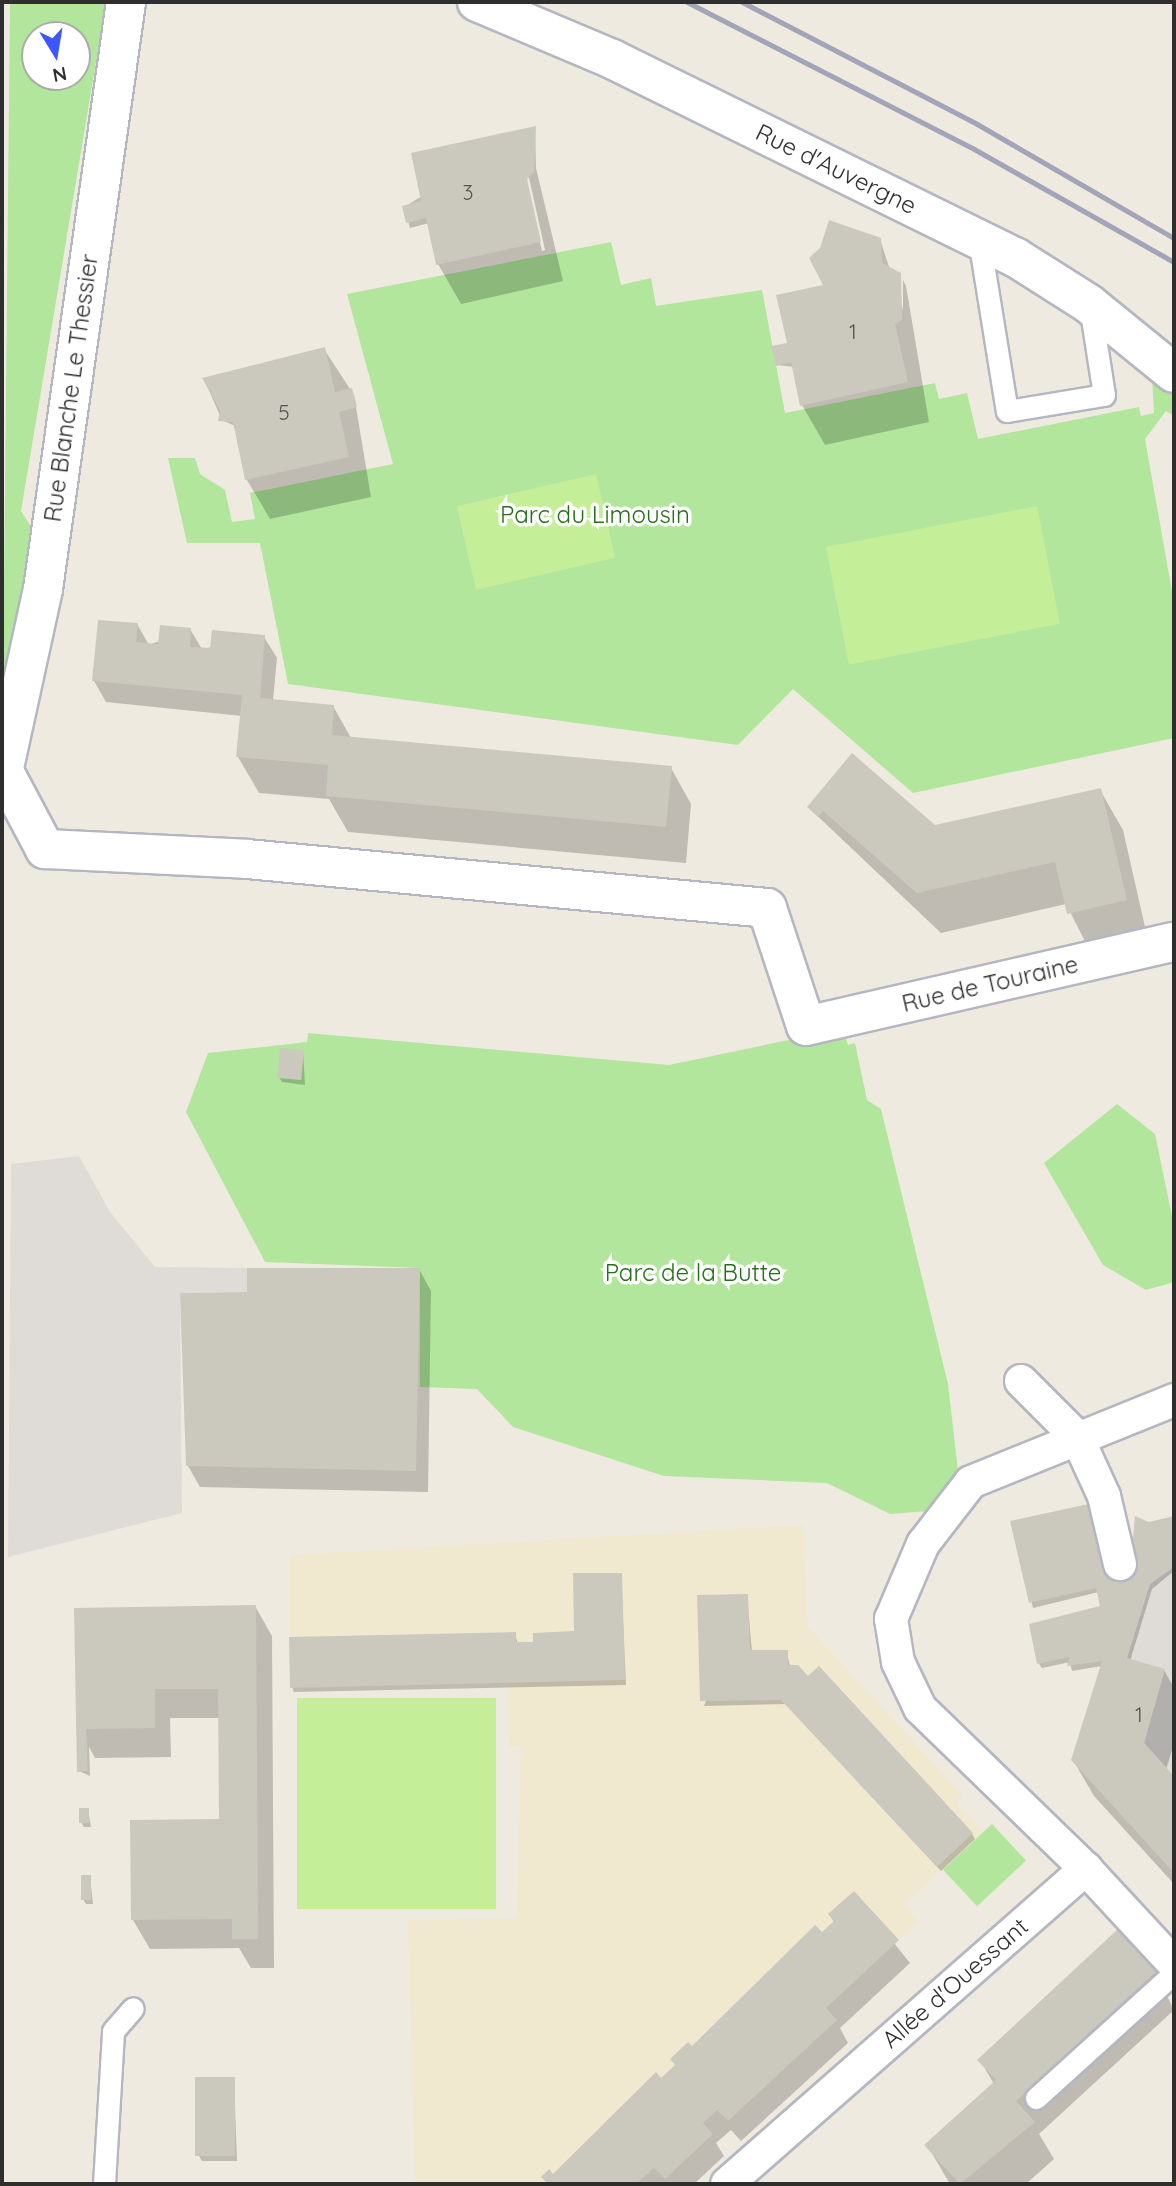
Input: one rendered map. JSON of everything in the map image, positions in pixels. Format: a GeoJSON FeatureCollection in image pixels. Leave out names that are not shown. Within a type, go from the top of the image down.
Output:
{"type":"FeatureCollection","features":[{"type":"Feature","properties":{"kind":"street","name":"Rue Blanche Le Thessier"},"geometry":{"type":"LineString","coordinates":[[3,773],[43,589],[126,2]]}},
{"type":"Feature","properties":{"kind":"street","name":"Rue d'Auvergne"},"geometry":{"type":"LineString","coordinates":[[477,2],[612,58],[979,239],[1090,304],[1174,373]]}},
{"type":"Feature","properties":{"kind":"street","name":"Rue de Touraine"},"geometry":{"type":"LineString","coordinates":[[3,773],[45,849],[247,859],[767,908],[806,1026],[1174,942]]}},
{"type":"Feature","properties":{"kind":"street"},"geometry":{"type":"LineString","coordinates":[[1021,1381],[1079,1429],[1104,1496],[1120,1564]]}},
{"type":"Feature","properties":{"kind":"street"},"geometry":{"type":"LineString","coordinates":[[1174,1400],[1079,1429],[971,1482],[923,1544],[891,1619],[898,1662],[920,1708],[1086,1868],[1174,1964]]}},
{"type":"Feature","properties":{"kind":"street","name":"Allée d'Ouessant"},"geometry":{"type":"LineString","coordinates":[[727,2184],[1086,1868]]}},
{"type":"Feature","properties":{"kind":"lane"},"geometry":{"type":"LineString","coordinates":[[979,239],[1007,411],[1104,396],[1090,304]]}},
{"type":"Feature","properties":{"kind":"lane"},"geometry":{"type":"LineString","coordinates":[[1036,2098],[1174,1973]]}},
{"type":"Feature","properties":{"kind":"lane"},"geometry":{"type":"LineString","coordinates":[[104,2184],[113,2031],[133,2008]]}},
{"type":"Feature","properties":{"kind":"shaded area"},"geometry":{"type":"Polygon","coordinates":[[[79,1156],[110,1212],[155,1267],[247,1268],[247,1292],[180,1293],[182,1513],[8,1557],[11,1164],[79,1156]]]}},
{"type":"Feature","properties":{"kind":"shaded area"},"geometry":{"type":"Polygon","coordinates":[[[803,1525],[808,1627],[963,1795],[956,1803],[983,1832],[904,1905],[919,1921],[826,2008],[837,2020],[728,2121],[717,2110],[703,2122],[713,2134],[665,2179],[654,2168],[636,2184],[415,2184],[408,1920],[517,1918],[521,1747],[509,1747],[508,1683],[290,1688],[290,1555],[803,1525]]]}},
{"type":"Feature","properties":{"kind":"shaded area"},"geometry":{"type":"Polygon","coordinates":[[[1174,1567],[1174,1776],[1144,1743],[1165,1669],[1127,1658],[1150,1584],[1174,1567]]]}},
{"type":"Feature","properties":{"kind":"green space"},"geometry":{"type":"Polygon","coordinates":[[[10,2],[106,2],[21,511],[35,533],[29,575],[3,684],[10,2]]]}},
{"type":"Feature","properties":{"kind":"green space","name":"Parc du Limousin"},"geometry":{"type":"Polygon","coordinates":[[[611,242],[621,285],[651,278],[656,306],[762,290],[785,413],[935,383],[939,399],[967,393],[978,439],[1139,407],[1141,416],[1154,413],[1152,377],[1174,391],[1174,416],[1166,411],[1145,439],[1174,603],[1174,738],[913,793],[793,689],[738,745],[288,684],[260,543],[187,543],[168,458],[195,458],[200,474],[225,490],[232,522],[255,519],[250,493],[393,464],[347,294],[611,242]]]}},
{"type":"Feature","properties":{"kind":"green space"},"geometry":{"type":"Polygon","coordinates":[[[596,474],[615,558],[476,590],[457,506],[596,474]]]}},
{"type":"Feature","properties":{"kind":"green space"},"geometry":{"type":"Polygon","coordinates":[[[1037,506],[1060,624],[849,665],[826,547],[1037,506]]]}},
{"type":"Feature","properties":{"kind":"green space","name":"Parc de la Butte"},"geometry":{"type":"Polygon","coordinates":[[[827,1032],[844,1032],[848,1045],[855,1043],[867,1100],[881,1109],[948,1384],[958,1471],[927,1511],[890,1514],[827,1483],[664,1476],[513,1427],[477,1389],[420,1387],[420,1268],[265,1262],[186,1112],[208,1053],[307,1042],[308,1033],[669,1065],[827,1032]]]}},
{"type":"Feature","properties":{"kind":"green space"},"geometry":{"type":"Polygon","coordinates":[[[1117,1104],[1155,1134],[1174,1226],[1174,1282],[1146,1290],[1103,1265],[1044,1163],[1117,1104]]]}},
{"type":"Feature","properties":{"kind":"green space"},"geometry":{"type":"Polygon","coordinates":[[[297,1698],[496,1698],[496,1909],[297,1909],[297,1698]]]}},
{"type":"Feature","properties":{"kind":"green space"},"geometry":{"type":"Polygon","coordinates":[[[992,1824],[1026,1861],[977,1906],[943,1870],[992,1824]]]}},
{"type":"Feature","properties":{"kind":"building"},"geometry":{"type":"Polygon","coordinates":[[[536,126],[534,172],[527,179],[541,242],[436,265],[426,218],[406,223],[402,206],[421,201],[411,153],[536,126]]]}},
{"type":"Feature","properties":{"kind":"building"},"geometry":{"type":"Polygon","coordinates":[[[829,220],[881,238],[882,263],[901,273],[902,320],[895,324],[908,382],[800,406],[791,362],[776,366],[771,346],[787,343],[776,295],[823,285],[809,258],[820,248],[829,220]]]}},
{"type":"Feature","properties":{"kind":"building"},"geometry":{"type":"Polygon","coordinates":[[[325,347],[335,392],[352,388],[357,407],[339,412],[349,457],[245,480],[233,422],[218,421],[220,410],[202,378],[325,347]]]}},
{"type":"Feature","properties":{"kind":"building"},"geometry":{"type":"Polygon","coordinates":[[[98,620],[138,623],[136,642],[158,644],[160,625],[191,628],[190,647],[210,648],[212,630],[265,635],[260,698],[334,705],[332,735],[672,766],[666,827],[326,796],[328,765],[236,757],[242,695],[92,681],[98,620]]]}},
{"type":"Feature","properties":{"kind":"building"},"geometry":{"type":"Polygon","coordinates":[[[852,753],[935,825],[1101,788],[1127,900],[1067,914],[1055,862],[917,893],[823,811],[818,817],[807,807],[852,753]]]}},
{"type":"Feature","properties":{"kind":"building"},"geometry":{"type":"Polygon","coordinates":[[[280,1048],[304,1050],[301,1080],[277,1078],[280,1048]]]}},
{"type":"Feature","properties":{"kind":"building"},"geometry":{"type":"Polygon","coordinates":[[[247,1268],[420,1268],[416,1471],[186,1466],[180,1293],[247,1292],[247,1268]]]}},
{"type":"Feature","properties":{"kind":"building"},"geometry":{"type":"Polygon","coordinates":[[[1093,1503],[1131,1561],[1135,1516],[1149,1522],[1174,1516],[1174,1567],[1150,1584],[1127,1658],[1165,1669],[1144,1743],[1174,1776],[1174,1873],[1071,1760],[1102,1661],[1067,1666],[1070,1657],[1037,1664],[1029,1624],[1100,1606],[1096,1588],[1029,1603],[1010,1521],[1093,1503]]]}},
{"type":"Feature","properties":{"kind":"building"},"geometry":{"type":"Polygon","coordinates":[[[573,1573],[622,1573],[625,1680],[290,1688],[289,1637],[516,1632],[516,1642],[533,1642],[533,1633],[574,1631],[573,1573]]]}},
{"type":"Feature","properties":{"kind":"building"},"geometry":{"type":"Polygon","coordinates":[[[748,1594],[750,1650],[788,1650],[788,1665],[798,1665],[808,1676],[819,1666],[973,1833],[937,1867],[781,1700],[700,1701],[697,1595],[748,1594]]]}},
{"type":"Feature","properties":{"kind":"building"},"geometry":{"type":"Polygon","coordinates":[[[256,1605],[258,1939],[232,1939],[232,1919],[131,1920],[130,1820],[219,1819],[218,1689],[155,1689],[155,1728],[86,1729],[88,1771],[77,1772],[74,1608],[256,1605]]]}},
{"type":"Feature","properties":{"kind":"building"},"geometry":{"type":"Polygon","coordinates":[[[79,1808],[89,1808],[89,1823],[79,1823],[79,1808]]]}},
{"type":"Feature","properties":{"kind":"building"},"geometry":{"type":"Polygon","coordinates":[[[81,1875],[91,1875],[91,1900],[81,1900],[81,1875]]]}},
{"type":"Feature","properties":{"kind":"building"},"geometry":{"type":"Polygon","coordinates":[[[854,1891],[899,1940],[826,2008],[837,2020],[728,2121],[717,2110],[703,2123],[713,2134],[665,2179],[654,2168],[636,2184],[548,2184],[541,2177],[549,2169],[553,2174],[656,2072],[661,2078],[675,2065],[670,2059],[688,2042],[692,2046],[815,1925],[822,1932],[834,1921],[828,1914],[854,1891]]]}},
{"type":"Feature","properties":{"kind":"building"},"geometry":{"type":"Polygon","coordinates":[[[1118,1929],[1157,1971],[1016,2101],[1035,2122],[960,2184],[924,2145],[996,2080],[977,2060],[1118,1929]]]}},
{"type":"Feature","properties":{"kind":"building"},"geometry":{"type":"Polygon","coordinates":[[[195,2077],[235,2077],[235,2156],[195,2156],[195,2077]]]}},
{"type":"Feature","properties":{"kind":"railway"},"geometry":{"type":"LineString","coordinates":[[687,2],[974,149],[1174,262]]}},
{"type":"Feature","properties":{"kind":"railway"},"geometry":{"type":"LineString","coordinates":[[742,2],[977,124],[1174,238]]}}]}
